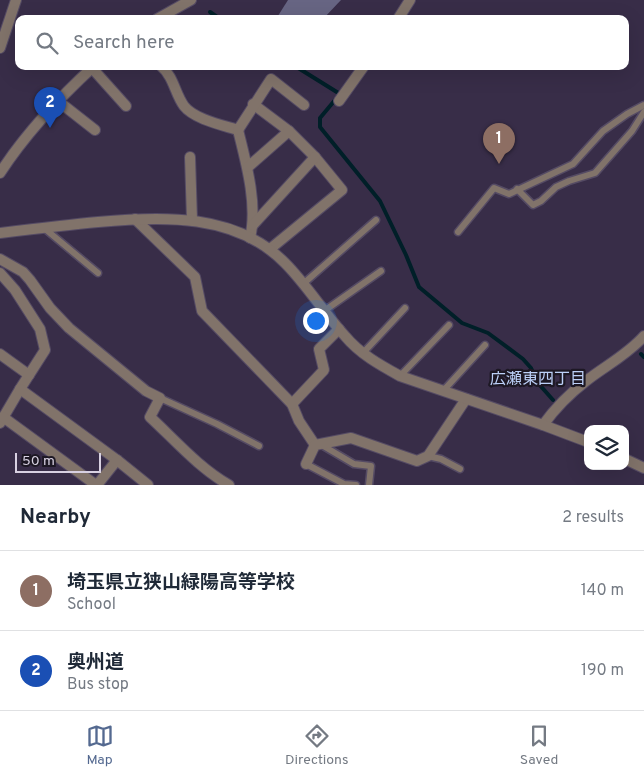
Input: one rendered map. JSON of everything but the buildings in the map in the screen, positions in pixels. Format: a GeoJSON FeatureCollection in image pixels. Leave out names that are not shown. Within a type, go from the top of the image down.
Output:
{"type":"FeatureCollection","features":[{"type":"Feature","properties":{"kind":"street"},"geometry":{"type":"LineString","coordinates":[[0,48],[2,34],[16,0]]}},
{"type":"Feature","properties":{"kind":"street"},"geometry":{"type":"LineString","coordinates":[[164,15],[191,0]]}},
{"type":"Feature","properties":{"kind":"street"},"geometry":{"type":"LineString","coordinates":[[401,15],[410,0]]}},
{"type":"Feature","properties":{"kind":"street"},"geometry":{"type":"LineString","coordinates":[[0,173],[22,143],[58,101],[90,70]]}},
{"type":"Feature","properties":{"kind":"street"},"geometry":{"type":"LineString","coordinates":[[96,70],[126,106]]}},
{"type":"Feature","properties":{"kind":"street"},"geometry":{"type":"LineString","coordinates":[[165,70],[172,80],[184,106],[192,114],[238,130]]}},
{"type":"Feature","properties":{"kind":"street"},"geometry":{"type":"LineString","coordinates":[[339,101],[361,70]]}},
{"type":"Feature","properties":{"kind":"street"},"geometry":{"type":"LineString","coordinates":[[250,238],[253,225],[248,167],[238,130],[271,79],[304,105]]}},
{"type":"Feature","properties":{"kind":"street"},"geometry":{"type":"LineString","coordinates":[[58,101],[95,130]]}},
{"type":"Feature","properties":{"kind":"street"},"geometry":{"type":"LineString","coordinates":[[254,104],[289,132],[315,157],[342,190],[270,249]]}},
{"type":"Feature","properties":{"kind":"street"},"geometry":{"type":"LineString","coordinates":[[248,167],[289,132]]}},
{"type":"Feature","properties":{"kind":"street"},"geometry":{"type":"LineString","coordinates":[[190,157],[192,220]]}},
{"type":"Feature","properties":{"kind":"street"},"geometry":{"type":"LineString","coordinates":[[253,225],[315,157]]}},
{"type":"Feature","properties":{"kind":"street"},"geometry":{"type":"LineString","coordinates":[[0,232],[135,219],[166,218],[192,220],[221,226],[270,249],[286,263],[339,329],[363,353],[380,366],[400,376],[584,440]]}},
{"type":"Feature","properties":{"kind":"street"},"geometry":{"type":"LineString","coordinates":[[135,219],[195,277],[202,311],[292,404],[299,422],[318,445]]}},
{"type":"Feature","properties":{"kind":"street"},"geometry":{"type":"LineString","coordinates":[[0,259],[23,272],[50,308],[69,328],[146,391],[160,398],[150,417],[220,480],[229,485]]}},
{"type":"Feature","properties":{"kind":"street"},"geometry":{"type":"LineString","coordinates":[[0,273],[15,290],[40,329],[45,350],[1,420],[96,485],[117,460]]}},
{"type":"Feature","properties":{"kind":"street"},"geometry":{"type":"LineString","coordinates":[[292,404],[324,370],[318,349],[339,329]]}},
{"type":"Feature","properties":{"kind":"street"},"geometry":{"type":"LineString","coordinates":[[543,425],[557,406],[586,381],[634,348],[644,336]]}},
{"type":"Feature","properties":{"kind":"street"},"geometry":{"type":"LineString","coordinates":[[0,354],[28,375]]}},
{"type":"Feature","properties":{"kind":"street"},"geometry":{"type":"LineString","coordinates":[[20,389],[148,485]]}},
{"type":"Feature","properties":{"kind":"street"},"geometry":{"type":"LineString","coordinates":[[306,464],[318,445],[351,438],[417,461],[428,456],[466,399]]}},
{"type":"Feature","properties":{"kind":"street"},"geometry":{"type":"LineString","coordinates":[[629,460],[644,468]]}},
{"type":"Feature","properties":{"kind":"lane"},"geometry":{"type":"LineString","coordinates":[[458,232],[494,188],[509,194],[573,164],[603,131],[627,114],[644,105]]}},
{"type":"Feature","properties":{"kind":"lane"},"geometry":{"type":"LineString","coordinates":[[517,189],[533,205],[541,201],[556,187],[595,173],[632,131],[644,112]]}},
{"type":"Feature","properties":{"kind":"lane"},"geometry":{"type":"LineString","coordinates":[[303,284],[376,220]]}},
{"type":"Feature","properties":{"kind":"lane"},"geometry":{"type":"LineString","coordinates":[[44,228],[98,273]]}},
{"type":"Feature","properties":{"kind":"lane"},"geometry":{"type":"LineString","coordinates":[[324,311],[381,271]]}},
{"type":"Feature","properties":{"kind":"lane"},"geometry":{"type":"LineString","coordinates":[[363,353],[405,308]]}},
{"type":"Feature","properties":{"kind":"lane"},"geometry":{"type":"LineString","coordinates":[[400,376],[449,325]]}},
{"type":"Feature","properties":{"kind":"lane"},"geometry":{"type":"LineString","coordinates":[[443,391],[485,345]]}},
{"type":"Feature","properties":{"kind":"lane"},"geometry":{"type":"LineString","coordinates":[[160,398],[218,424],[259,446]]}},
{"type":"Feature","properties":{"kind":"lane"},"geometry":{"type":"LineString","coordinates":[[318,445],[354,464],[371,466],[369,485]]}},
{"type":"Feature","properties":{"kind":"lane"},"geometry":{"type":"LineString","coordinates":[[428,456],[441,458],[460,469]]}},
{"type":"Feature","properties":{"kind":"lane"},"geometry":{"type":"LineString","coordinates":[[306,464],[344,484],[356,485]]}},
{"type":"Feature","properties":{"kind":"waterway"},"geometry":{"type":"LineString","coordinates":[[210,12],[214,15]]}},
{"type":"Feature","properties":{"kind":"waterway"},"geometry":{"type":"LineString","coordinates":[[301,70],[340,94],[320,118],[320,127],[380,201],[419,287],[462,323],[488,333],[523,359],[531,368],[538,383],[553,400]]}},
{"type":"Feature","properties":{"kind":"waterway"},"geometry":{"type":"LineString","coordinates":[[641,354],[644,357]]}},
{"type":"Feature","properties":{"kind":"place","name":"奥州道"},"geometry":{"type":"Point","coordinates":[50,128]}},
{"type":"Feature","properties":{"kind":"place","name":"埼玉県立狭山緑陽高等学校"},"geometry":{"type":"Point","coordinates":[499,164]}},
{"type":"Feature","properties":{"kind":"district","name":"広瀬東四丁目"},"geometry":{"type":"Point","coordinates":[538,378]}}]}
